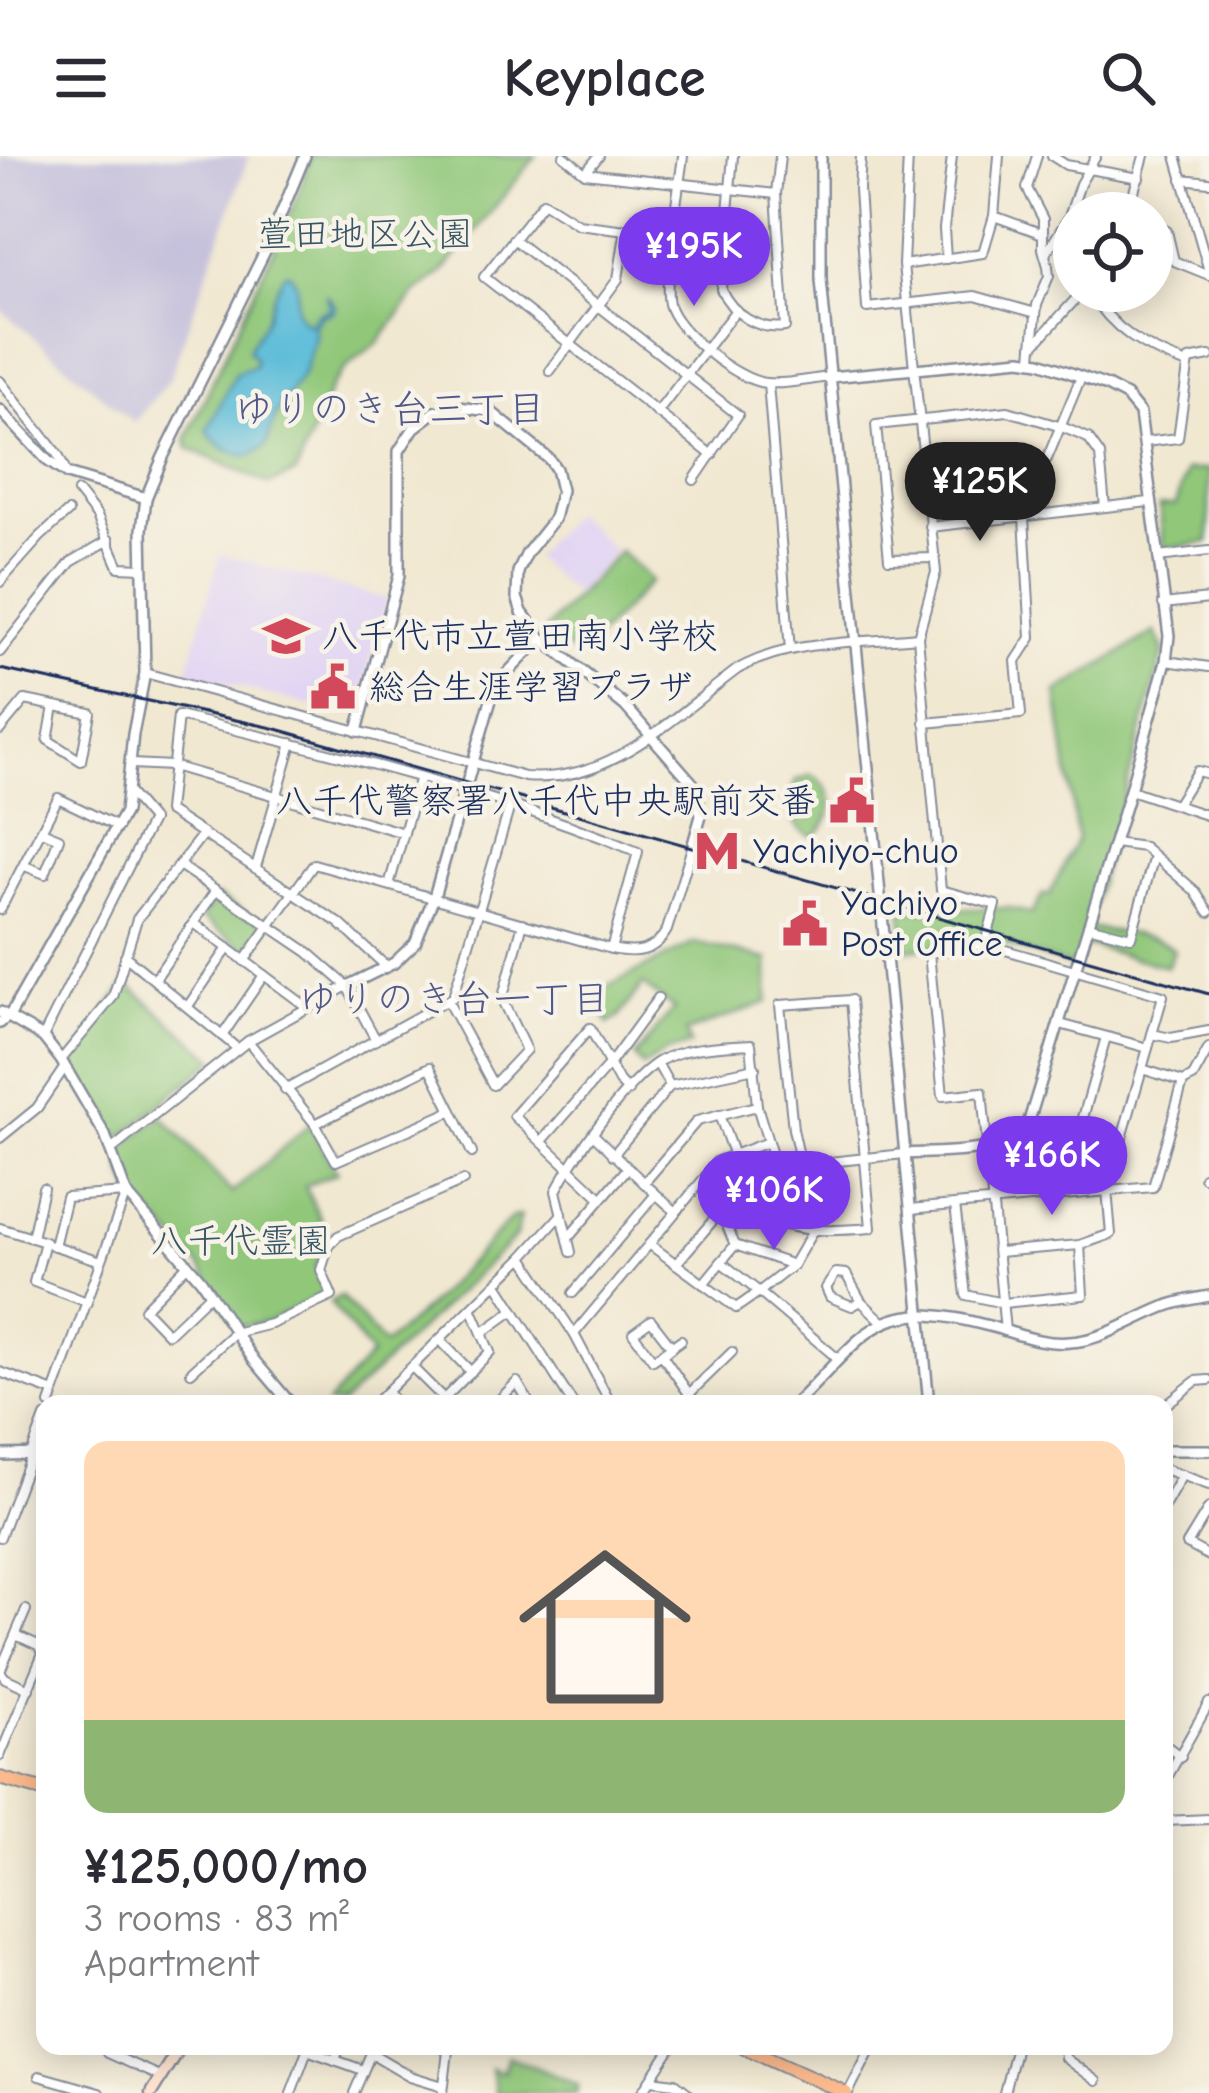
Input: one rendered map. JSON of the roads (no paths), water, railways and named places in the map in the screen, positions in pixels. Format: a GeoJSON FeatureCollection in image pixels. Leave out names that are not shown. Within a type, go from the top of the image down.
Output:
{"type":"FeatureCollection","features":[{"type":"Feature","properties":{"kind":"highway"},"geometry":{"type":"LineString","coordinates":[[0,1778],[36,1788]]}},
{"type":"Feature","properties":{"kind":"highway"},"geometry":{"type":"LineString","coordinates":[[762,2055],[847,2093]]}},
{"type":"Feature","properties":{"kind":"main road"},"geometry":{"type":"LineString","coordinates":[[155,2092],[175,2055]]}},
{"type":"Feature","properties":{"kind":"street"},"geometry":{"type":"LineString","coordinates":[[0,1023],[118,827],[129,793],[145,674],[146,498],[269,243],[305,156]]}},
{"type":"Feature","properties":{"kind":"street"},"geometry":{"type":"LineString","coordinates":[[563,156],[585,173],[776,194]]}},
{"type":"Feature","properties":{"kind":"street"},"geometry":{"type":"LineString","coordinates":[[585,173],[599,156]]}},
{"type":"Feature","properties":{"kind":"street"},"geometry":{"type":"LineString","coordinates":[[683,156],[670,308],[683,331],[741,375],[768,384],[1000,358],[1032,359],[1126,396],[1140,413],[1168,636],[1166,661],[1060,1024],[1030,1120],[1016,1137],[988,1147],[904,1154],[865,1159],[801,1166],[780,1005],[851,1000],[865,1159],[871,1228],[787,1228],[757,1210],[719,1115]]}},
{"type":"Feature","properties":{"kind":"street"},"geometry":{"type":"LineString","coordinates":[[734,156],[719,281],[724,298],[763,328],[785,327],[776,194],[780,156]]}},
{"type":"Feature","properties":{"kind":"street"},"geometry":{"type":"LineString","coordinates":[[821,156],[821,280],[928,1395]]}},
{"type":"Feature","properties":{"kind":"street"},"geometry":{"type":"LineString","coordinates":[[861,156],[867,308],[975,296],[1036,313]]}},
{"type":"Feature","properties":{"kind":"street"},"geometry":{"type":"LineString","coordinates":[[908,156],[903,265],[935,586],[918,637],[941,890],[996,905],[985,944]]}},
{"type":"Feature","properties":{"kind":"street"},"geometry":{"type":"LineString","coordinates":[[946,259],[944,229],[952,156]]}},
{"type":"Feature","properties":{"kind":"street"},"geometry":{"type":"LineString","coordinates":[[903,265],[982,253],[994,216],[999,156]]}},
{"type":"Feature","properties":{"kind":"street"},"geometry":{"type":"LineString","coordinates":[[1032,359],[1036,313],[1049,276],[1043,219],[1027,188],[1037,156]]}},
{"type":"Feature","properties":{"kind":"street"},"geometry":{"type":"LineString","coordinates":[[1052,156],[1066,165],[1139,178]]}},
{"type":"Feature","properties":{"kind":"street"},"geometry":{"type":"LineString","coordinates":[[1045,256],[1096,156]]}},
{"type":"Feature","properties":{"kind":"street"},"geometry":{"type":"LineString","coordinates":[[1135,192],[1144,156]]}},
{"type":"Feature","properties":{"kind":"street"},"geometry":{"type":"LineString","coordinates":[[1176,156],[1209,273]]}},
{"type":"Feature","properties":{"kind":"street"},"geometry":{"type":"LineString","coordinates":[[1182,179],[1209,182]]}},
{"type":"Feature","properties":{"kind":"street"},"geometry":{"type":"LineString","coordinates":[[674,236],[578,224],[542,202],[484,277],[712,455]]}},
{"type":"Feature","properties":{"kind":"street"},"geometry":{"type":"LineString","coordinates":[[994,216],[1043,234]]}},
{"type":"Feature","properties":{"kind":"street"},"geometry":{"type":"LineString","coordinates":[[550,371],[618,279],[626,229]]}},
{"type":"Feature","properties":{"kind":"street"},"geometry":{"type":"LineString","coordinates":[[513,239],[738,415],[694,480]]}},
{"type":"Feature","properties":{"kind":"street"},"geometry":{"type":"LineString","coordinates":[[1173,257],[1174,261],[1209,273]]}},
{"type":"Feature","properties":{"kind":"street"},"geometry":{"type":"LineString","coordinates":[[657,413],[736,310]]}},
{"type":"Feature","properties":{"kind":"street"},"geometry":{"type":"LineString","coordinates":[[1033,346],[1066,312]]}},
{"type":"Feature","properties":{"kind":"street"},"geometry":{"type":"LineString","coordinates":[[1101,312],[1156,353],[1188,364]]}},
{"type":"Feature","properties":{"kind":"street"},"geometry":{"type":"LineString","coordinates":[[1145,442],[1178,439],[1188,364],[1191,357],[1209,356]]}},
{"type":"Feature","properties":{"kind":"street"},"geometry":{"type":"LineString","coordinates":[[924,475],[1047,459],[1082,377]]}},
{"type":"Feature","properties":{"kind":"street"},"geometry":{"type":"LineString","coordinates":[[0,381],[58,455],[67,474]]}},
{"type":"Feature","properties":{"kind":"street"},"geometry":{"type":"LineString","coordinates":[[768,384],[790,650]]}},
{"type":"Feature","properties":{"kind":"street"},"geometry":{"type":"LineString","coordinates":[[244,961],[314,864],[611,949],[643,951],[664,936],[700,816],[697,787],[625,706],[541,638],[522,612],[516,585],[521,563],[560,508],[561,490],[556,470],[538,448],[490,411],[458,407],[435,412],[413,428],[399,452],[399,576],[357,731]]}},
{"type":"Feature","properties":{"kind":"street"},"geometry":{"type":"LineString","coordinates":[[0,410],[48,461],[67,474],[146,498]]}},
{"type":"Feature","properties":{"kind":"street"},"geometry":{"type":"LineString","coordinates":[[934,558],[889,559],[876,425],[1008,411],[1062,427],[1088,438],[1100,455],[1105,507]]}},
{"type":"Feature","properties":{"kind":"street"},"geometry":{"type":"LineString","coordinates":[[78,492],[97,516],[119,567],[143,568]]}},
{"type":"Feature","properties":{"kind":"street"},"geometry":{"type":"LineString","coordinates":[[930,527],[1149,502]]}},
{"type":"Feature","properties":{"kind":"street"},"geometry":{"type":"LineString","coordinates":[[0,582],[68,512]]}},
{"type":"Feature","properties":{"kind":"street"},"geometry":{"type":"LineString","coordinates":[[926,723],[1021,714],[1016,661],[1031,638],[1024,517]]}},
{"type":"Feature","properties":{"kind":"street"},"geometry":{"type":"LineString","coordinates":[[0,652],[71,562],[109,540]]}},
{"type":"Feature","properties":{"kind":"street"},"geometry":{"type":"LineString","coordinates":[[1156,557],[1209,551]]}},
{"type":"Feature","properties":{"kind":"street"},"geometry":{"type":"LineString","coordinates":[[1162,604],[1209,599]]}},
{"type":"Feature","properties":{"kind":"street"},"geometry":{"type":"LineString","coordinates":[[145,674],[525,778],[579,775],[616,759],[760,657],[918,637]]}},
{"type":"Feature","properties":{"kind":"street"},"geometry":{"type":"LineString","coordinates":[[111,1150],[248,1041],[387,967],[416,943],[434,897],[494,686],[541,638]]}},
{"type":"Feature","properties":{"kind":"street"},"geometry":{"type":"LineString","coordinates":[[1166,661],[1209,667]]}},
{"type":"Feature","properties":{"kind":"street"},"geometry":{"type":"LineString","coordinates":[[0,730],[25,700],[90,713],[81,761],[48,740],[54,706]]}},
{"type":"Feature","properties":{"kind":"street"},"geometry":{"type":"LineString","coordinates":[[387,967],[339,922],[168,811],[178,716],[292,743],[558,819],[638,852],[611,949]]}},
{"type":"Feature","properties":{"kind":"street"},"geometry":{"type":"LineString","coordinates":[[256,868],[292,743]]}},
{"type":"Feature","properties":{"kind":"street"},"geometry":{"type":"LineString","coordinates":[[130,764],[172,766],[404,833]]}},
{"type":"Feature","properties":{"kind":"street"},"geometry":{"type":"LineString","coordinates":[[1176,805],[1197,771],[1209,774]]}},
{"type":"Feature","properties":{"kind":"street"},"geometry":{"type":"LineString","coordinates":[[389,885],[419,780]]}},
{"type":"Feature","properties":{"kind":"street"},"geometry":{"type":"LineString","coordinates":[[1130,790],[1209,814]]}},
{"type":"Feature","properties":{"kind":"street"},"geometry":{"type":"LineString","coordinates":[[43,1037],[152,820],[129,793]]}},
{"type":"Feature","properties":{"kind":"street"},"geometry":{"type":"LineString","coordinates":[[0,910],[58,798],[118,827]]}},
{"type":"Feature","properties":{"kind":"street"},"geometry":{"type":"LineString","coordinates":[[285,1090],[448,1002],[458,988],[510,806]]}},
{"type":"Feature","properties":{"kind":"street"},"geometry":{"type":"LineString","coordinates":[[25,866],[45,874],[59,838],[42,831]]}},
{"type":"Feature","properties":{"kind":"street"},"geometry":{"type":"LineString","coordinates":[[0,1138],[37,1108],[63,1063],[113,997],[134,925],[202,834]]}},
{"type":"Feature","properties":{"kind":"street"},"geometry":{"type":"LineString","coordinates":[[1114,843],[1144,847],[1194,890],[1209,912]]}},
{"type":"Feature","properties":{"kind":"street"},"geometry":{"type":"LineString","coordinates":[[1088,926],[1131,937],[1154,856]]}},
{"type":"Feature","properties":{"kind":"street"},"geometry":{"type":"LineString","coordinates":[[179,865],[271,926],[347,986],[376,1040]]}},
{"type":"Feature","properties":{"kind":"street"},"geometry":{"type":"LineString","coordinates":[[155,980],[215,890]]}},
{"type":"Feature","properties":{"kind":"street"},"geometry":{"type":"LineString","coordinates":[[194,923],[307,1007]]}},
{"type":"Feature","properties":{"kind":"street"},"geometry":{"type":"LineString","coordinates":[[448,1002],[493,1085],[526,1050],[502,1000],[523,923]]}},
{"type":"Feature","properties":{"kind":"street"},"geometry":{"type":"LineString","coordinates":[[998,1252],[1080,1245],[1111,1234],[1107,1190],[1163,996],[985,944],[929,953],[943,1096],[982,1092],[1005,1330]]}},
{"type":"Feature","properties":{"kind":"street"},"geometry":{"type":"LineString","coordinates":[[188,1007],[228,948]]}},
{"type":"Feature","properties":{"kind":"street"},"geometry":{"type":"LineString","coordinates":[[124,956],[238,1049]]}},
{"type":"Feature","properties":{"kind":"street"},"geometry":{"type":"LineString","coordinates":[[222,1036],[264,975]]}},
{"type":"Feature","properties":{"kind":"street"},"geometry":{"type":"LineString","coordinates":[[542,1141],[609,1065],[658,998]]}},
{"type":"Feature","properties":{"kind":"street"},"geometry":{"type":"LineString","coordinates":[[5,1013],[43,1037],[63,1063],[111,1150],[126,1193],[188,1264],[234,1333],[285,1395]]}},
{"type":"Feature","properties":{"kind":"street"},"geometry":{"type":"LineString","coordinates":[[1060,1024],[1148,1048]]}},
{"type":"Feature","properties":{"kind":"street"},"geometry":{"type":"LineString","coordinates":[[602,1198],[514,1116],[590,1028],[628,1091]]}},
{"type":"Feature","properties":{"kind":"street"},"geometry":{"type":"LineString","coordinates":[[1152,1034],[1171,1038],[1209,1031]]}},
{"type":"Feature","properties":{"kind":"street"},"geometry":{"type":"LineString","coordinates":[[1061,1195],[1106,1037]]}},
{"type":"Feature","properties":{"kind":"street"},"geometry":{"type":"LineString","coordinates":[[248,1041],[315,1124],[336,1161],[452,1112]]}},
{"type":"Feature","properties":{"kind":"street"},"geometry":{"type":"LineString","coordinates":[[572,1252],[556,1191],[628,1091],[657,1064],[712,1046],[751,1043],[757,1106],[784,1193],[814,1205],[816,1229],[793,1265],[736,1308],[650,1244]]}},
{"type":"Feature","properties":{"kind":"street"},"geometry":{"type":"LineString","coordinates":[[1142,1069],[1183,1082],[1193,1077],[1209,1048]]}},
{"type":"Feature","properties":{"kind":"street"},"geometry":{"type":"LineString","coordinates":[[657,1064],[670,1086]]}},
{"type":"Feature","properties":{"kind":"street"},"geometry":{"type":"LineString","coordinates":[[315,1124],[430,1067],[472,1153]]}},
{"type":"Feature","properties":{"kind":"street"},"geometry":{"type":"LineString","coordinates":[[613,1155],[670,1086],[755,1068]]}},
{"type":"Feature","properties":{"kind":"street"},"geometry":{"type":"LineString","coordinates":[[910,1208],[1153,1187],[1183,1082]]}},
{"type":"Feature","properties":{"kind":"street"},"geometry":{"type":"LineString","coordinates":[[644,1183],[697,1121],[757,1106]]}},
{"type":"Feature","properties":{"kind":"street"},"geometry":{"type":"LineString","coordinates":[[594,1135],[676,1212]]}},
{"type":"Feature","properties":{"kind":"street"},"geometry":{"type":"LineString","coordinates":[[574,1334],[717,1161],[768,1142]]}},
{"type":"Feature","properties":{"kind":"street"},"geometry":{"type":"LineString","coordinates":[[568,1239],[627,1168]]}},
{"type":"Feature","properties":{"kind":"street"},"geometry":{"type":"LineString","coordinates":[[706,1176],[735,1244],[793,1265]]}},
{"type":"Feature","properties":{"kind":"street"},"geometry":{"type":"LineString","coordinates":[[191,1372],[234,1333],[272,1324],[332,1296],[321,1270],[329,1245],[338,1236],[463,1181]]}},
{"type":"Feature","properties":{"kind":"street"},"geometry":{"type":"LineString","coordinates":[[32,1238],[43,1188]]}},
{"type":"Feature","properties":{"kind":"street"},"geometry":{"type":"LineString","coordinates":[[87,1302],[34,1282],[66,1197],[126,1193]]}},
{"type":"Feature","properties":{"kind":"street"},"geometry":{"type":"LineString","coordinates":[[53,1395],[126,1193]]}},
{"type":"Feature","properties":{"kind":"street"},"geometry":{"type":"LineString","coordinates":[[573,1293],[656,1194]]}},
{"type":"Feature","properties":{"kind":"street"},"geometry":{"type":"LineString","coordinates":[[955,1204],[966,1295],[1003,1303],[1083,1295],[1080,1245]]}},
{"type":"Feature","properties":{"kind":"street"},"geometry":{"type":"LineString","coordinates":[[676,1264],[721,1211]]}},
{"type":"Feature","properties":{"kind":"street"},"geometry":{"type":"LineString","coordinates":[[384,1395],[562,1214]]}},
{"type":"Feature","properties":{"kind":"street"},"geometry":{"type":"LineString","coordinates":[[0,1229],[101,1261]]}},
{"type":"Feature","properties":{"kind":"street"},"geometry":{"type":"LineString","coordinates":[[703,1284],[735,1244]]}},
{"type":"Feature","properties":{"kind":"street"},"geometry":{"type":"LineString","coordinates":[[524,1257],[574,1334],[605,1395]]}},
{"type":"Feature","properties":{"kind":"street"},"geometry":{"type":"LineString","coordinates":[[721,1262],[837,1358]]}},
{"type":"Feature","properties":{"kind":"street"},"geometry":{"type":"LineString","coordinates":[[188,1264],[144,1309],[168,1334],[210,1294]]}},
{"type":"Feature","properties":{"kind":"street"},"geometry":{"type":"LineString","coordinates":[[861,1301],[852,1306],[830,1297],[826,1288],[836,1273],[846,1274],[861,1301],[883,1322]]}},
{"type":"Feature","properties":{"kind":"street"},"geometry":{"type":"LineString","coordinates":[[497,1284],[567,1395]]}},
{"type":"Feature","properties":{"kind":"street"},"geometry":{"type":"LineString","coordinates":[[803,1395],[837,1358],[883,1322],[921,1313],[1055,1343],[1090,1340],[1170,1305],[1209,1296]]}},
{"type":"Feature","properties":{"kind":"street"},"geometry":{"type":"LineString","coordinates":[[447,1395],[490,1352],[472,1310]]}},
{"type":"Feature","properties":{"kind":"street"},"geometry":{"type":"LineString","coordinates":[[482,1333],[514,1310]]}},
{"type":"Feature","properties":{"kind":"street"},"geometry":{"type":"LineString","coordinates":[[662,1355],[672,1347],[652,1320],[633,1333],[653,1360],[662,1355],[681,1340]]}},
{"type":"Feature","properties":{"kind":"street"},"geometry":{"type":"LineString","coordinates":[[441,1341],[471,1372]]}},
{"type":"Feature","properties":{"kind":"street"},"geometry":{"type":"LineString","coordinates":[[662,1355],[689,1394],[731,1352]]}},
{"type":"Feature","properties":{"kind":"street"},"geometry":{"type":"LineString","coordinates":[[413,1368],[436,1395]]}},
{"type":"Feature","properties":{"kind":"street"},"geometry":{"type":"LineString","coordinates":[[0,1372],[54,1392]]}},
{"type":"Feature","properties":{"kind":"street"},"geometry":{"type":"LineString","coordinates":[[1173,1399],[1196,1382],[1209,1380]]}},
{"type":"Feature","properties":{"kind":"street"},"geometry":{"type":"LineString","coordinates":[[504,1395],[518,1382],[525,1395]]}},
{"type":"Feature","properties":{"kind":"street"},"geometry":{"type":"LineString","coordinates":[[0,1537],[36,1443]]}},
{"type":"Feature","properties":{"kind":"street"},"geometry":{"type":"LineString","coordinates":[[1173,1450],[1209,1450]]}},
{"type":"Feature","properties":{"kind":"street"},"geometry":{"type":"LineString","coordinates":[[0,1455],[36,1454]]}},
{"type":"Feature","properties":{"kind":"street"},"geometry":{"type":"LineString","coordinates":[[1173,1471],[1209,1485]]}},
{"type":"Feature","properties":{"kind":"street"},"geometry":{"type":"LineString","coordinates":[[1173,1492],[1183,1474]]}},
{"type":"Feature","properties":{"kind":"street"},"geometry":{"type":"LineString","coordinates":[[1209,1508],[1186,1544],[1209,1556]]}},
{"type":"Feature","properties":{"kind":"street"},"geometry":{"type":"LineString","coordinates":[[26,1610],[1,1676],[28,1689]]}},
{"type":"Feature","properties":{"kind":"street"},"geometry":{"type":"LineString","coordinates":[[16,1635],[36,1645]]}},
{"type":"Feature","properties":{"kind":"street"},"geometry":{"type":"LineString","coordinates":[[0,1756],[36,1668]]}},
{"type":"Feature","properties":{"kind":"street"},"geometry":{"type":"LineString","coordinates":[[1173,1769],[1209,1703]]}},
{"type":"Feature","properties":{"kind":"street"},"geometry":{"type":"LineString","coordinates":[[1173,1750],[1181,1756]]}},
{"type":"Feature","properties":{"kind":"street"},"geometry":{"type":"LineString","coordinates":[[1173,1821],[1209,1819]]}},
{"type":"Feature","properties":{"kind":"street"},"geometry":{"type":"LineString","coordinates":[[111,2055],[161,2078]]}},
{"type":"Feature","properties":{"kind":"street"},"geometry":{"type":"LineString","coordinates":[[291,2093],[305,2055]]}},
{"type":"Feature","properties":{"kind":"street"},"geometry":{"type":"LineString","coordinates":[[320,2055],[363,2071]]}},
{"type":"Feature","properties":{"kind":"street"},"geometry":{"type":"LineString","coordinates":[[334,2060],[336,2055]]}},
{"type":"Feature","properties":{"kind":"street"},"geometry":{"type":"LineString","coordinates":[[357,2092],[370,2055]]}},
{"type":"Feature","properties":{"kind":"street"},"geometry":{"type":"LineString","coordinates":[[381,2055],[410,2076],[443,2090],[447,2055]]}},
{"type":"Feature","properties":{"kind":"street"},"geometry":{"type":"LineString","coordinates":[[642,2093],[667,2055]]}},
{"type":"Feature","properties":{"kind":"street"},"geometry":{"type":"LineString","coordinates":[[847,2093],[867,2055]]}},
{"type":"Feature","properties":{"kind":"street"},"geometry":{"type":"LineString","coordinates":[[1004,2093],[1014,2055]]}},
{"type":"Feature","properties":{"kind":"street"},"geometry":{"type":"LineString","coordinates":[[1065,2055],[1096,2081]]}},
{"type":"Feature","properties":{"kind":"street"},"geometry":{"type":"LineString","coordinates":[[39,2076],[99,2093]]}},
{"type":"Feature","properties":{"kind":"street"},"geometry":{"type":"LineString","coordinates":[[652,2080],[675,2083],[688,2093]]}},
{"type":"Feature","properties":{"kind":"water"},"geometry":{"type":"Polygon","coordinates":[[[289,273],[297,285],[296,307],[303,320],[309,324],[318,313],[330,309],[326,294],[335,306],[313,326],[316,334],[304,372],[276,414],[266,446],[249,456],[235,453],[207,431],[236,373],[255,366],[248,351],[281,279],[289,273]]]}},
{"type":"Feature","properties":{"kind":"railway"},"geometry":{"type":"LineString","coordinates":[[0,669],[273,728],[1209,994]]}},
{"type":"Feature","properties":{"kind":"place","name":"八千代市立萱田南小学校"},"geometry":{"type":"Point","coordinates":[286,636]}},
{"type":"Feature","properties":{"kind":"place","name":"総合生涯学習プラザ"},"geometry":{"type":"Point","coordinates":[333,687]}},
{"type":"Feature","properties":{"kind":"place","name":"八千代警察署八千代中央駅前交番"},"geometry":{"type":"Point","coordinates":[852,801]}},
{"type":"Feature","properties":{"kind":"place","name":"Yachiyo-chuo"},"geometry":{"type":"Point","coordinates":[717,851]}},
{"type":"Feature","properties":{"kind":"place","name":"Yachiyo Post Office"},"geometry":{"type":"Point","coordinates":[805,924]}},
{"type":"Feature","properties":{"kind":"district","name":"ゆりのき台三丁目"},"geometry":{"type":"Point","coordinates":[390,409]}},
{"type":"Feature","properties":{"kind":"district","name":"ゆりのき台一丁目"},"geometry":{"type":"Point","coordinates":[454,999]}},
{"type":"Feature","properties":{"kind":"park label","name":"萱田地区公園"},"geometry":{"type":"Point","coordinates":[365,234]}},
{"type":"Feature","properties":{"kind":"park label","name":"八千代霊園"},"geometry":{"type":"Point","coordinates":[241,1241]}}]}
